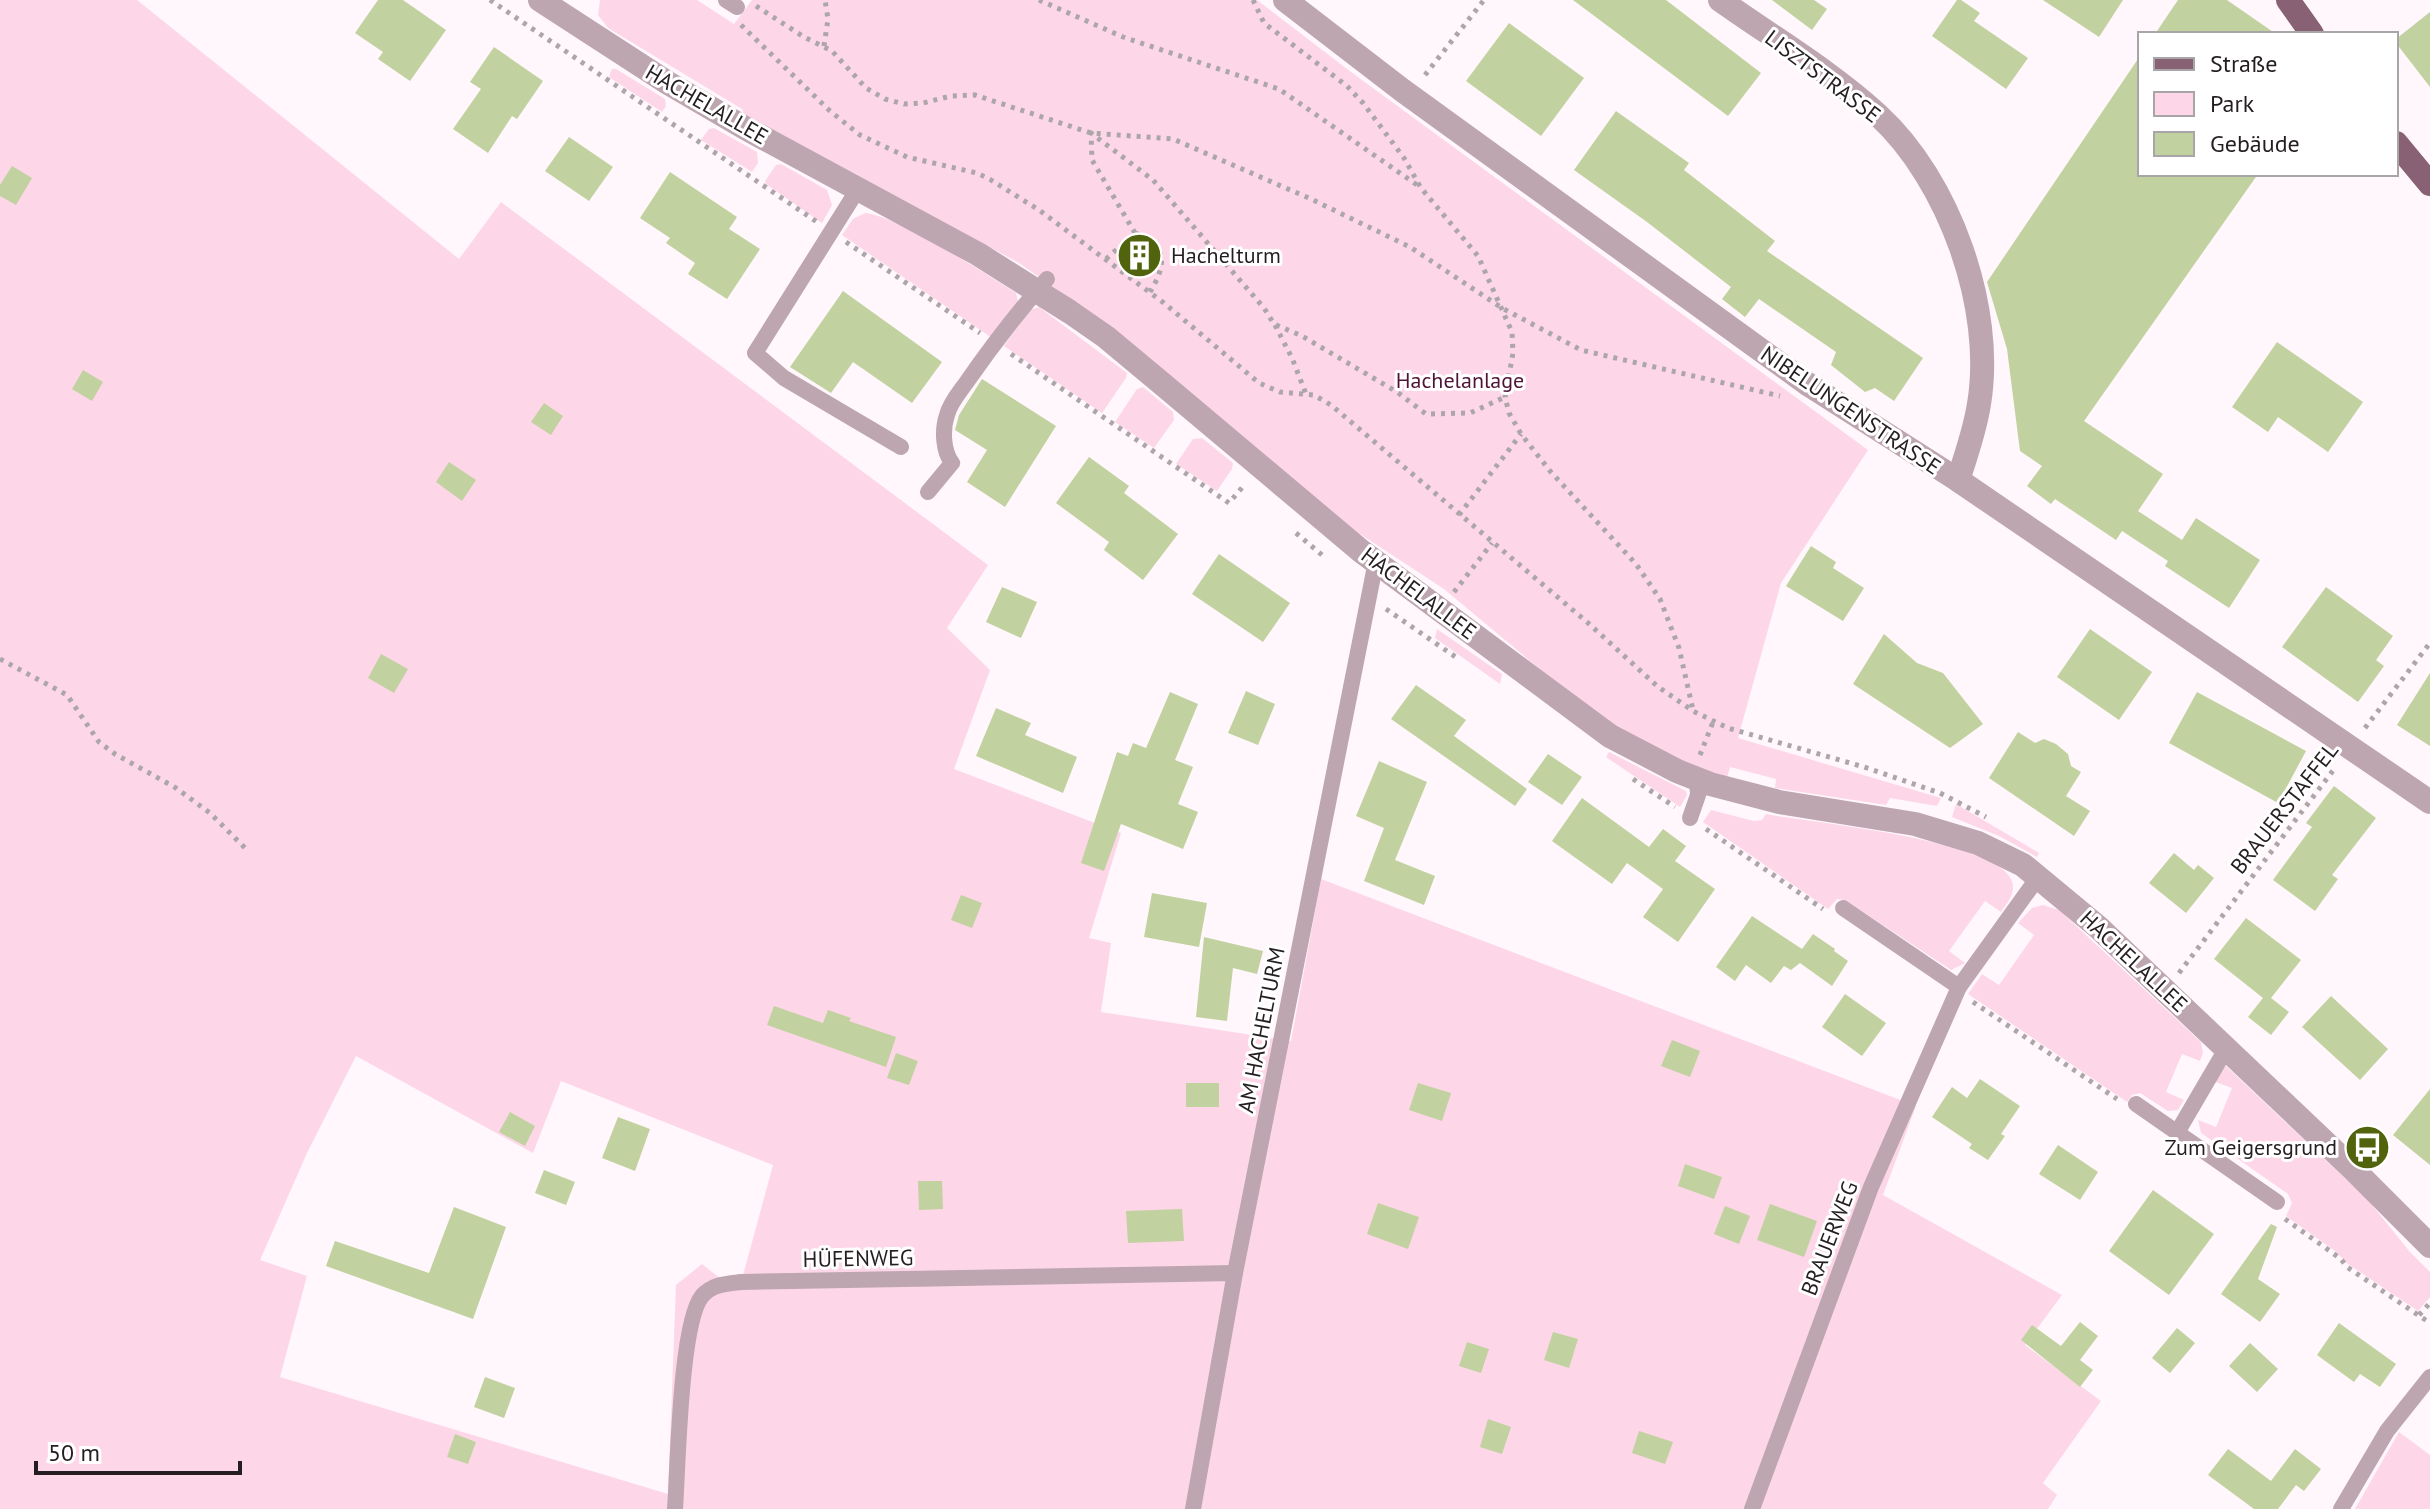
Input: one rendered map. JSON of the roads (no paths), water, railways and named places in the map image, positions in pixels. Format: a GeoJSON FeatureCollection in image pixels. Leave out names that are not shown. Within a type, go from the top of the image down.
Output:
{"type":"FeatureCollection","features":[{"type":"Feature","properties":{"kind":"main road"},"geometry":{"type":"LineString","coordinates":[[2288,0],[2311,32]]}},
{"type":"Feature","properties":{"kind":"main road"},"geometry":{"type":"LineString","coordinates":[[2398,145],[2430,184]]}},
{"type":"Feature","properties":{"kind":"street","name":"NIBELUNGENSTRASSE"},"geometry":{"type":"LineString","coordinates":[[1285,0],[1409,95],[1809,385],[1958,480],[2430,802]]}},
{"type":"Feature","properties":{"kind":"street","name":"LISZTSTRASSE"},"geometry":{"type":"LineString","coordinates":[[1720,0],[1879,115],[1911,150],[1936,190],[1953,226],[1966,266],[1978,319],[1982,361],[1980,403],[1958,480]]}},
{"type":"Feature","properties":{"kind":"street","name":"HACHELALLEE"},"geometry":{"type":"LineString","coordinates":[[557,4],[668,83],[745,128],[978,254],[1042,284],[1376,561],[1610,736],[1697,779],[1733,792],[1779,802],[1916,817],[2023,865],[2098,927],[2430,1246]]}},
{"type":"Feature","properties":{"kind":"lane"},"geometry":{"type":"LineString","coordinates":[[858,189],[839,238],[755,353],[784,378],[901,447]]}},
{"type":"Feature","properties":{"kind":"lane"},"geometry":{"type":"LineString","coordinates":[[928,492],[952,463],[946,456],[944,437],[947,413],[995,343],[1042,284]]}},
{"type":"Feature","properties":{"kind":"lane","name":"AM HACHELTURM"},"geometry":{"type":"LineString","coordinates":[[1193,1509],[1235,1273],[1376,561]]}},
{"type":"Feature","properties":{"kind":"lane"},"geometry":{"type":"LineString","coordinates":[[1690,818],[1698,795],[1697,779]]}},
{"type":"Feature","properties":{"kind":"lane"},"geometry":{"type":"LineString","coordinates":[[1843,908],[1959,987],[2039,876]]}},
{"type":"Feature","properties":{"kind":"lane","name":"BRAUERWEG"},"geometry":{"type":"LineString","coordinates":[[1752,1509],[1871,1187],[1959,987]]}},
{"type":"Feature","properties":{"kind":"lane"},"geometry":{"type":"LineString","coordinates":[[2178,1131],[2226,1049]]}},
{"type":"Feature","properties":{"kind":"lane"},"geometry":{"type":"LineString","coordinates":[[2136,1104],[2277,1202]]}},
{"type":"Feature","properties":{"kind":"lane","name":"HÜFENWEG"},"geometry":{"type":"LineString","coordinates":[[675,1509],[687,1335],[700,1299],[715,1285],[1235,1273]]}},
{"type":"Feature","properties":{"kind":"lane"},"geometry":{"type":"LineString","coordinates":[[2341,1509],[2387,1431],[2430,1377]]}},
{"type":"Feature","properties":{"kind":"place","name":"Hachelturm"},"geometry":{"type":"Point","coordinates":[1140,255]}},
{"type":"Feature","properties":{"kind":"place","name":"Zum Geigersgrund"},"geometry":{"type":"Point","coordinates":[2368,1147]}},
{"type":"Feature","properties":{"kind":"park label","name":"Hachelanlage"},"geometry":{"type":"Point","coordinates":[1460,380]}}]}
